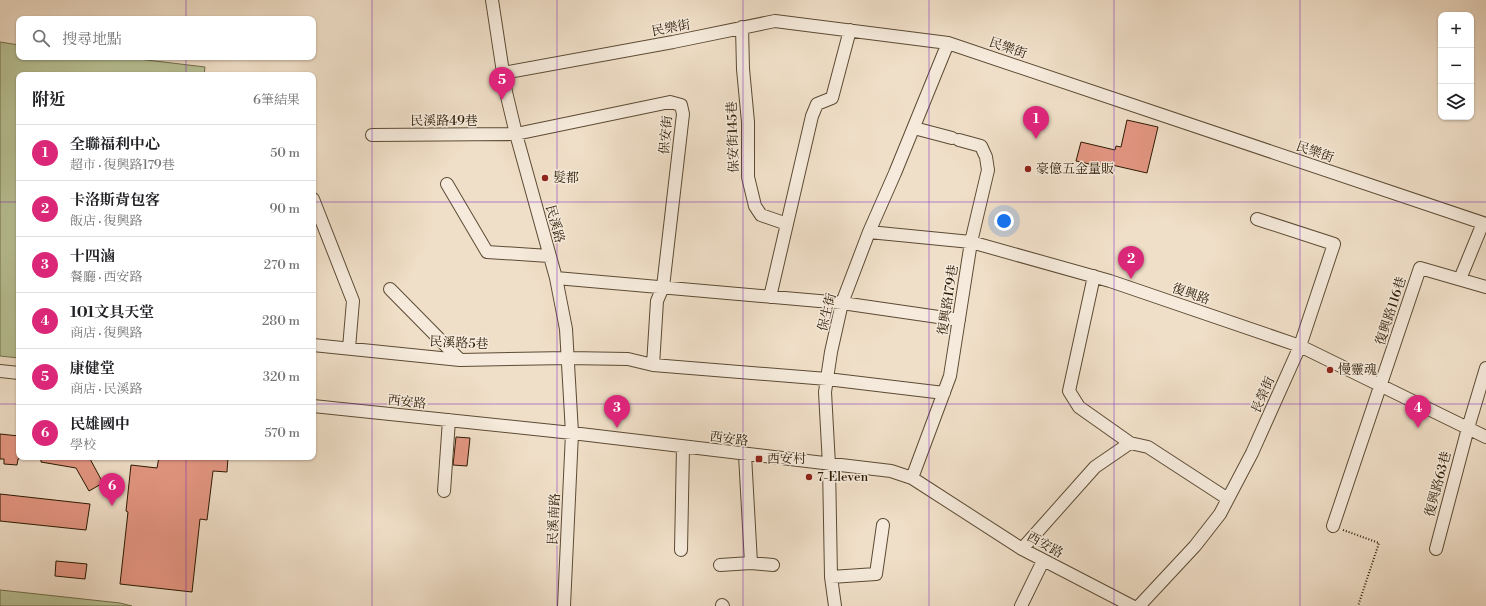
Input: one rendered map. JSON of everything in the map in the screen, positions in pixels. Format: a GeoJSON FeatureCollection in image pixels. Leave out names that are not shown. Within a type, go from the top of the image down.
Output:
{"type":"FeatureCollection","features":[{"type":"Feature","properties":{"kind":"street","name":"民溪路"},"geometry":{"type":"LineString","coordinates":[[492,0],[503,73],[516,134],[556,278],[566,329],[572,433]]}},
{"type":"Feature","properties":{"kind":"street","name":"民樂街"},"geometry":{"type":"LineString","coordinates":[[503,73],[673,42],[775,21],[948,43],[1484,224]]}},
{"type":"Feature","properties":{"kind":"street","name":"保安街145巷"},"geometry":{"type":"LineString","coordinates":[[742,27],[743,69],[748,122],[748,176],[755,206],[761,215],[787,224]]}},
{"type":"Feature","properties":{"kind":"street"},"geometry":{"type":"LineString","coordinates":[[770,297],[812,116],[817,104],[832,98],[850,30]]}},
{"type":"Feature","properties":{"kind":"street","name":"保生街"},"geometry":{"type":"LineString","coordinates":[[835,606],[831,577],[829,465],[825,392],[842,303],[869,232],[914,128],[948,43]]}},
{"type":"Feature","properties":{"kind":"street","name":"保安街"},"geometry":{"type":"LineString","coordinates":[[516,134],[670,102],[681,105],[683,114],[664,287]]}},
{"type":"Feature","properties":{"kind":"street","name":"復興路179巷"},"geometry":{"type":"LineString","coordinates":[[912,478],[950,376],[971,242],[988,170],[986,157],[981,146],[914,128]]}},
{"type":"Feature","properties":{"kind":"street","name":"民溪路49巷"},"geometry":{"type":"LineString","coordinates":[[372,135],[516,134]]}},
{"type":"Feature","properties":{"kind":"street"},"geometry":{"type":"LineString","coordinates":[[447,184],[487,252],[549,256]]}},
{"type":"Feature","properties":{"kind":"street"},"geometry":{"type":"LineString","coordinates":[[316,207],[353,301],[349,348]]}},
{"type":"Feature","properties":{"kind":"street","name":"長榮街"},"geometry":{"type":"LineString","coordinates":[[1139,606],[1195,546],[1220,514],[1252,453],[1300,346],[1334,244],[1257,219]]}},
{"type":"Feature","properties":{"kind":"street"},"geometry":{"type":"LineString","coordinates":[[1484,224],[1460,279],[1486,287]]}},
{"type":"Feature","properties":{"kind":"street","name":"復興路"},"geometry":{"type":"LineString","coordinates":[[869,232],[971,242],[1094,276],[1300,346],[1381,384],[1486,437]]}},
{"type":"Feature","properties":{"kind":"street","name":"復興路116巷"},"geometry":{"type":"LineString","coordinates":[[1333,526],[1420,268],[1460,279]]}},
{"type":"Feature","properties":{"kind":"street"},"geometry":{"type":"LineString","coordinates":[[1094,276],[1069,391],[1079,407],[1130,443],[1148,447],[1228,499]]}},
{"type":"Feature","properties":{"kind":"street"},"geometry":{"type":"LineString","coordinates":[[556,278],[842,303],[959,320]]}},
{"type":"Feature","properties":{"kind":"street"},"geometry":{"type":"LineString","coordinates":[[653,365],[657,301],[664,287]]}},
{"type":"Feature","properties":{"kind":"street"},"geometry":{"type":"LineString","coordinates":[[390,289],[460,360]]}},
{"type":"Feature","properties":{"kind":"street","name":"民溪路5巷"},"geometry":{"type":"LineString","coordinates":[[316,345],[460,360],[568,358],[628,359],[653,365],[827,379],[944,392]]}},
{"type":"Feature","properties":{"kind":"street","name":"復興路63巷"},"geometry":{"type":"LineString","coordinates":[[1436,549],[1468,428],[1486,368]]}},
{"type":"Feature","properties":{"kind":"street"},"geometry":{"type":"LineString","coordinates":[[0,371],[16,373]]}},
{"type":"Feature","properties":{"kind":"street","name":"西安路"},"geometry":{"type":"LineString","coordinates":[[316,406],[572,433],[829,465],[891,471],[912,478],[1022,549],[1132,606]]}},
{"type":"Feature","properties":{"kind":"street"},"geometry":{"type":"LineString","coordinates":[[444,491],[449,420]]}},
{"type":"Feature","properties":{"kind":"street","name":"民溪南路"},"geometry":{"type":"LineString","coordinates":[[564,606],[572,433]]}},
{"type":"Feature","properties":{"kind":"street"},"geometry":{"type":"LineString","coordinates":[[1022,549],[1095,467],[1130,443]]}},
{"type":"Feature","properties":{"kind":"street"},"geometry":{"type":"LineString","coordinates":[[681,550],[683,447]]}},
{"type":"Feature","properties":{"kind":"street"},"geometry":{"type":"LineString","coordinates":[[745,454],[751,563]]}},
{"type":"Feature","properties":{"kind":"street"},"geometry":{"type":"LineString","coordinates":[[831,577],[876,574],[883,526]]}},
{"type":"Feature","properties":{"kind":"street"},"geometry":{"type":"LineString","coordinates":[[1021,606],[1044,561]]}},
{"type":"Feature","properties":{"kind":"street"},"geometry":{"type":"LineString","coordinates":[[720,565],[751,563],[773,565]]}},
{"type":"Feature","properties":{"kind":"path"},"geometry":{"type":"LineString","coordinates":[[1333,526],[1379,543],[1358,606]]}},
{"type":"Feature","properties":{"kind":"green space"},"geometry":{"type":"Polygon","coordinates":[[[0,42],[16,45],[16,60],[147,60],[205,67],[204,72],[16,72],[16,358],[0,356],[0,42]]]}},
{"type":"Feature","properties":{"kind":"green space"},"geometry":{"type":"Polygon","coordinates":[[[0,590],[120,603],[132,606],[0,606],[0,590]]]}},
{"type":"Feature","properties":{"kind":"building"},"geometry":{"type":"Polygon","coordinates":[[[1127,120],[1158,127],[1147,173],[1112,165],[1111,169],[1076,161],[1081,142],[1115,150],[1116,146],[1121,147],[1127,120]]]}},
{"type":"Feature","properties":{"kind":"building"},"geometry":{"type":"Polygon","coordinates":[[[0,434],[16,436],[17,465],[4,464],[4,459],[0,459],[0,434]]]}},
{"type":"Feature","properties":{"kind":"building"},"geometry":{"type":"Polygon","coordinates":[[[456,437],[470,438],[467,466],[453,465],[456,437]]]}},
{"type":"Feature","properties":{"kind":"building"},"geometry":{"type":"Polygon","coordinates":[[[41,460],[91,460],[103,483],[89,491],[76,468],[41,462],[41,460]]]}},
{"type":"Feature","properties":{"kind":"building"},"geometry":{"type":"Polygon","coordinates":[[[158,460],[228,460],[227,472],[213,471],[207,520],[200,519],[192,592],[120,584],[128,512],[126,511],[131,465],[157,468],[158,460]]]}},
{"type":"Feature","properties":{"kind":"building"},"geometry":{"type":"Polygon","coordinates":[[[0,494],[90,504],[86,530],[0,521],[0,494]]]}},
{"type":"Feature","properties":{"kind":"building"},"geometry":{"type":"Polygon","coordinates":[[[56,561],[87,564],[85,579],[55,576],[56,561]]]}},
{"type":"Feature","properties":{"kind":"place","name":"康健堂"},"geometry":{"type":"Point","coordinates":[502,100]}},
{"type":"Feature","properties":{"kind":"place","name":"全聯福利中心"},"geometry":{"type":"Point","coordinates":[1036,139]}},
{"type":"Feature","properties":{"kind":"place","name":"豪億五金量販"},"geometry":{"type":"Point","coordinates":[1028,169]}},
{"type":"Feature","properties":{"kind":"place","name":"髮都"},"geometry":{"type":"Point","coordinates":[545,178]}},
{"type":"Feature","properties":{"kind":"place","name":"卡洛斯背包客"},"geometry":{"type":"Point","coordinates":[1131,279]}},
{"type":"Feature","properties":{"kind":"place","name":"慢靈魂"},"geometry":{"type":"Point","coordinates":[1330,370]}},
{"type":"Feature","properties":{"kind":"place","name":"十四滷"},"geometry":{"type":"Point","coordinates":[617,428]}},
{"type":"Feature","properties":{"kind":"place","name":"101文具天堂"},"geometry":{"type":"Point","coordinates":[1418,428]}},
{"type":"Feature","properties":{"kind":"place","name":"西安村"},"geometry":{"type":"Point","coordinates":[759,459]}},
{"type":"Feature","properties":{"kind":"place","name":"7-Eleven"},"geometry":{"type":"Point","coordinates":[809,477]}},
{"type":"Feature","properties":{"kind":"place","name":"民雄國中"},"geometry":{"type":"Point","coordinates":[112,506]}}]}
